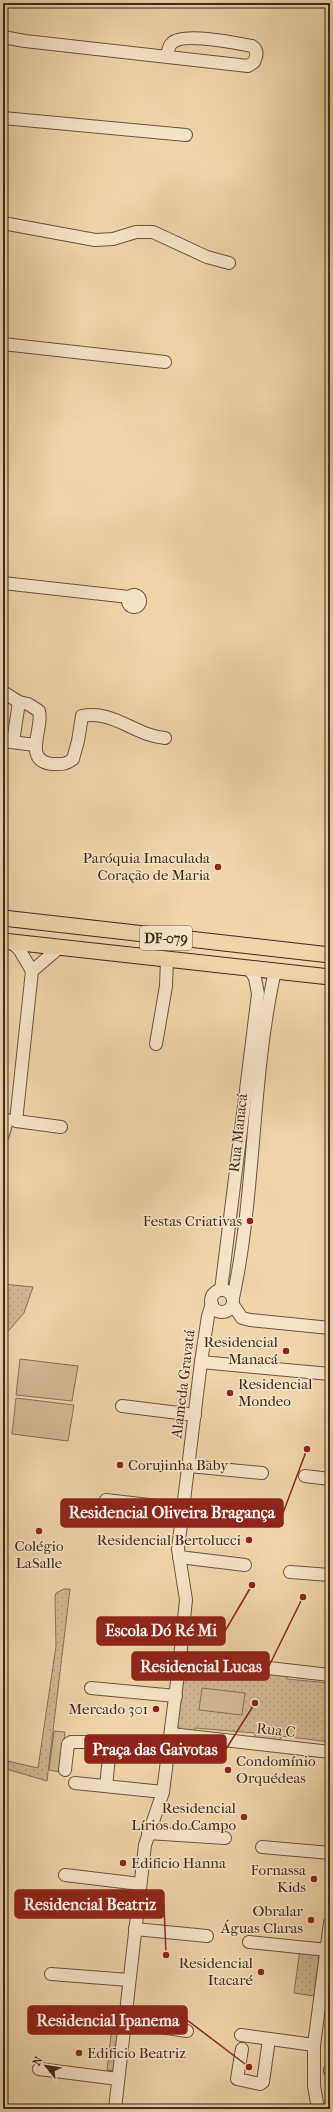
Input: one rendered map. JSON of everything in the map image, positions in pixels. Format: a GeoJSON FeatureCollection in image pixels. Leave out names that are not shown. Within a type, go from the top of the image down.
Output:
{"type":"FeatureCollection","features":[{"type":"Feature","properties":{"kind":"main road","name":"DF-079"},"geometry":{"type":"LineString","coordinates":[[3,918],[330,955]]}},
{"type":"Feature","properties":{"kind":"main road","name":"DF-079"},"geometry":{"type":"LineString","coordinates":[[7,942],[330,977]]}},
{"type":"Feature","properties":{"kind":"street"},"geometry":{"type":"LineString","coordinates":[[3,37],[25,41],[167,57],[248,66],[254,62],[256,50],[252,46],[187,38],[176,40],[171,43],[167,57]]}},
{"type":"Feature","properties":{"kind":"street"},"geometry":{"type":"LineString","coordinates":[[3,118],[186,135]]}},
{"type":"Feature","properties":{"kind":"street"},"geometry":{"type":"LineString","coordinates":[[3,223],[95,240],[114,239],[145,231],[153,232],[207,257],[229,263]]}},
{"type":"Feature","properties":{"kind":"street"},"geometry":{"type":"LineString","coordinates":[[3,344],[164,362]]}},
{"type":"Feature","properties":{"kind":"street"},"geometry":{"type":"LineString","coordinates":[[3,583],[129,601],[3,591]]}},
{"type":"Feature","properties":{"kind":"street"},"geometry":{"type":"LineString","coordinates":[[3,692],[19,702],[28,704],[39,711],[40,722],[35,745],[37,754],[43,761],[64,764],[69,762],[75,754],[82,716],[91,714],[111,718],[144,735],[165,738]]}},
{"type":"Feature","properties":{"kind":"street"},"geometry":{"type":"LineString","coordinates":[[19,702],[8,742],[35,745]]}},
{"type":"Feature","properties":{"kind":"street"},"geometry":{"type":"LineString","coordinates":[[3,1135],[8,1121],[32,971],[19,949],[7,942]]}},
{"type":"Feature","properties":{"kind":"street"},"geometry":{"type":"LineString","coordinates":[[32,971],[59,948]]}},
{"type":"Feature","properties":{"kind":"street"},"geometry":{"type":"LineString","coordinates":[[156,1044],[166,986],[167,959]]}},
{"type":"Feature","properties":{"kind":"street","name":"Rua Manacá"},"geometry":{"type":"LineString","coordinates":[[221,1290],[258,994],[255,978],[249,968]]}},
{"type":"Feature","properties":{"kind":"street","name":"Rua Manacá"},"geometry":{"type":"LineString","coordinates":[[233,1302],[242,1245],[267,1017],[275,971]]}},
{"type":"Feature","properties":{"kind":"street"},"geometry":{"type":"LineString","coordinates":[[8,1121],[62,1126]]}},
{"type":"Feature","properties":{"kind":"street"},"geometry":{"type":"LineString","coordinates":[[233,1302],[228,1311],[222,1312],[215,1309],[212,1304],[213,1295],[221,1290],[229,1291],[242,1318],[330,1328]]}},
{"type":"Feature","properties":{"kind":"street","name":"Alameda Gravatá"},"geometry":{"type":"LineString","coordinates":[[115,2109],[140,1884],[148,1834],[163,1792],[176,1696],[186,1600],[178,1557],[200,1362],[208,1316],[212,1304]]}},
{"type":"Feature","properties":{"kind":"street"},"geometry":{"type":"LineString","coordinates":[[200,1362],[330,1374]]}},
{"type":"Feature","properties":{"kind":"street"},"geometry":{"type":"LineString","coordinates":[[122,1406],[195,1414]]}},
{"type":"Feature","properties":{"kind":"street"},"geometry":{"type":"LineString","coordinates":[[189,1466],[262,1472]]}},
{"type":"Feature","properties":{"kind":"street"},"geometry":{"type":"LineString","coordinates":[[305,1476],[330,1479]]}},
{"type":"Feature","properties":{"kind":"street"},"geometry":{"type":"LineString","coordinates":[[106,1500],[183,1509]]}},
{"type":"Feature","properties":{"kind":"street"},"geometry":{"type":"LineString","coordinates":[[178,1557],[245,1565]]}},
{"type":"Feature","properties":{"kind":"street"},"geometry":{"type":"LineString","coordinates":[[290,1572],[330,1575]]}},
{"type":"Feature","properties":{"kind":"street"},"geometry":{"type":"LineString","coordinates":[[180,1658],[330,1675]]}},
{"type":"Feature","properties":{"kind":"street"},"geometry":{"type":"LineString","coordinates":[[91,1688],[176,1696]]}},
{"type":"Feature","properties":{"kind":"street","name":"Rua C"},"geometry":{"type":"LineString","coordinates":[[171,1734],[330,1752]]}},
{"type":"Feature","properties":{"kind":"street"},"geometry":{"type":"LineString","coordinates":[[65,1770],[68,1744],[71,1742],[104,1742],[110,1748],[106,1786]]}},
{"type":"Feature","properties":{"kind":"street"},"geometry":{"type":"LineString","coordinates":[[74,1783],[163,1792]]}},
{"type":"Feature","properties":{"kind":"street"},"geometry":{"type":"LineString","coordinates":[[148,1834],[224,1838]]}},
{"type":"Feature","properties":{"kind":"street"},"geometry":{"type":"LineString","coordinates":[[262,1847],[330,1853]]}},
{"type":"Feature","properties":{"kind":"street"},"geometry":{"type":"LineString","coordinates":[[65,1876],[140,1884]]}},
{"type":"Feature","properties":{"kind":"street"},"geometry":{"type":"LineString","coordinates":[[318,2109],[314,2086],[314,2045],[325,2006],[327,1950],[330,1922]]}},
{"type":"Feature","properties":{"kind":"street"},"geometry":{"type":"LineString","coordinates":[[135,1929],[207,1936]]}},
{"type":"Feature","properties":{"kind":"street"},"geometry":{"type":"LineString","coordinates":[[248,1942],[327,1950]]}},
{"type":"Feature","properties":{"kind":"street"},"geometry":{"type":"LineString","coordinates":[[51,1974],[129,1980]]}},
{"type":"Feature","properties":{"kind":"street"},"geometry":{"type":"LineString","coordinates":[[125,2022],[187,2031]]}},
{"type":"Feature","properties":{"kind":"street"},"geometry":{"type":"LineString","coordinates":[[241,2035],[314,2045]]}},
{"type":"Feature","properties":{"kind":"street"},"geometry":{"type":"LineString","coordinates":[[242,2049],[237,2079],[260,2084],[263,2082],[269,2039]]}},
{"type":"Feature","properties":{"kind":"street"},"geometry":{"type":"LineString","coordinates":[[39,2069],[118,2079]]}},
{"type":"Feature","properties":{"kind":"shaded area"},"geometry":{"type":"Polygon","coordinates":[[[3,1284],[33,1287],[24,1313],[3,1337],[3,1284]]]}},
{"type":"Feature","properties":{"kind":"shaded area"},"geometry":{"type":"Polygon","coordinates":[[[20,1359],[78,1366],[72,1401],[16,1395],[20,1359]]]}},
{"type":"Feature","properties":{"kind":"shaded area"},"geometry":{"type":"Polygon","coordinates":[[[16,1398],[74,1405],[68,1441],[12,1434],[16,1398]]]}},
{"type":"Feature","properties":{"kind":"shaded area"},"geometry":{"type":"Polygon","coordinates":[[[64,1589],[70,1589],[47,1781],[3,1768],[3,1760],[38,1768],[56,1646],[55,1597],[56,1593],[64,1589]]]}},
{"type":"Feature","properties":{"kind":"shaded area"},"geometry":{"type":"Polygon","coordinates":[[[186,1664],[203,1664],[203,1670],[256,1677],[263,1676],[264,1670],[287,1673],[287,1679],[330,1683],[330,1742],[282,1736],[279,1741],[255,1739],[255,1733],[195,1728],[194,1733],[181,1731],[177,1723],[184,1667],[186,1664]]]}},
{"type":"Feature","properties":{"kind":"shaded area"},"geometry":{"type":"Polygon","coordinates":[[[202,1688],[245,1693],[242,1715],[199,1710],[202,1688]]]}},
{"type":"Feature","properties":{"kind":"shaded area"},"geometry":{"type":"Polygon","coordinates":[[[54,1731],[65,1732],[60,1772],[49,1770],[54,1731]]]}},
{"type":"Feature","properties":{"kind":"shaded area"},"geometry":{"type":"Polygon","coordinates":[[[300,1949],[320,1949],[314,1996],[294,1993],[300,1949]]]}},
{"type":"Feature","properties":{"kind":"shaded area"},"geometry":{"type":"Polygon","coordinates":[[[112,2027],[118,2027],[114,2071],[107,2070],[112,2027]]]}},
{"type":"Feature","properties":{"kind":"place","name":"Paróquia Imaculada Coração de Maria"},"geometry":{"type":"Point","coordinates":[218,867]}},
{"type":"Feature","properties":{"kind":"place","name":"Festas Criativas"},"geometry":{"type":"Point","coordinates":[250,1221]}},
{"type":"Feature","properties":{"kind":"place","name":"Residencial Manacá"},"geometry":{"type":"Point","coordinates":[286,1351]}},
{"type":"Feature","properties":{"kind":"place","name":"Residencial Mondeo"},"geometry":{"type":"Point","coordinates":[230,1393]}},
{"type":"Feature","properties":{"kind":"place","name":"Residencial Oliveira Bragança"},"geometry":{"type":"Point","coordinates":[307,1449]}},
{"type":"Feature","properties":{"kind":"place","name":"Corujinha Baby"},"geometry":{"type":"Point","coordinates":[120,1465]}},
{"type":"Feature","properties":{"kind":"place","name":"Colégio LaSalle"},"geometry":{"type":"Point","coordinates":[39,1531]}},
{"type":"Feature","properties":{"kind":"place","name":"Residencial Bertolucci"},"geometry":{"type":"Point","coordinates":[249,1540]}},
{"type":"Feature","properties":{"kind":"place","name":"Escola Dó Ré Mi"},"geometry":{"type":"Point","coordinates":[252,1585]}},
{"type":"Feature","properties":{"kind":"place","name":"Residencial Lucas"},"geometry":{"type":"Point","coordinates":[303,1597]}},
{"type":"Feature","properties":{"kind":"place","name":"Praça das Gaivotas"},"geometry":{"type":"Point","coordinates":[255,1703]}},
{"type":"Feature","properties":{"kind":"place","name":"Mercado 301"},"geometry":{"type":"Point","coordinates":[156,1709]}},
{"type":"Feature","properties":{"kind":"place","name":"Condomínio Orquédeas"},"geometry":{"type":"Point","coordinates":[228,1770]}},
{"type":"Feature","properties":{"kind":"place","name":"Residencial Lírios do Campo"},"geometry":{"type":"Point","coordinates":[244,1817]}},
{"type":"Feature","properties":{"kind":"place","name":"Edificio Hanna"},"geometry":{"type":"Point","coordinates":[123,1863]}},
{"type":"Feature","properties":{"kind":"place","name":"Fornassa Kids"},"geometry":{"type":"Point","coordinates":[314,1879]}},
{"type":"Feature","properties":{"kind":"place","name":"Obralar Águas Claras"},"geometry":{"type":"Point","coordinates":[311,1920]}},
{"type":"Feature","properties":{"kind":"place","name":"Residencial Beatriz"},"geometry":{"type":"Point","coordinates":[166,1955]}},
{"type":"Feature","properties":{"kind":"place","name":"Residencial Itacaré"},"geometry":{"type":"Point","coordinates":[261,1972]}},
{"type":"Feature","properties":{"kind":"place","name":"Edificio Beatriz"},"geometry":{"type":"Point","coordinates":[79,2053]}},
{"type":"Feature","properties":{"kind":"place","name":"Residencial Ipanema"},"geometry":{"type":"Point","coordinates":[249,2067]}}]}
